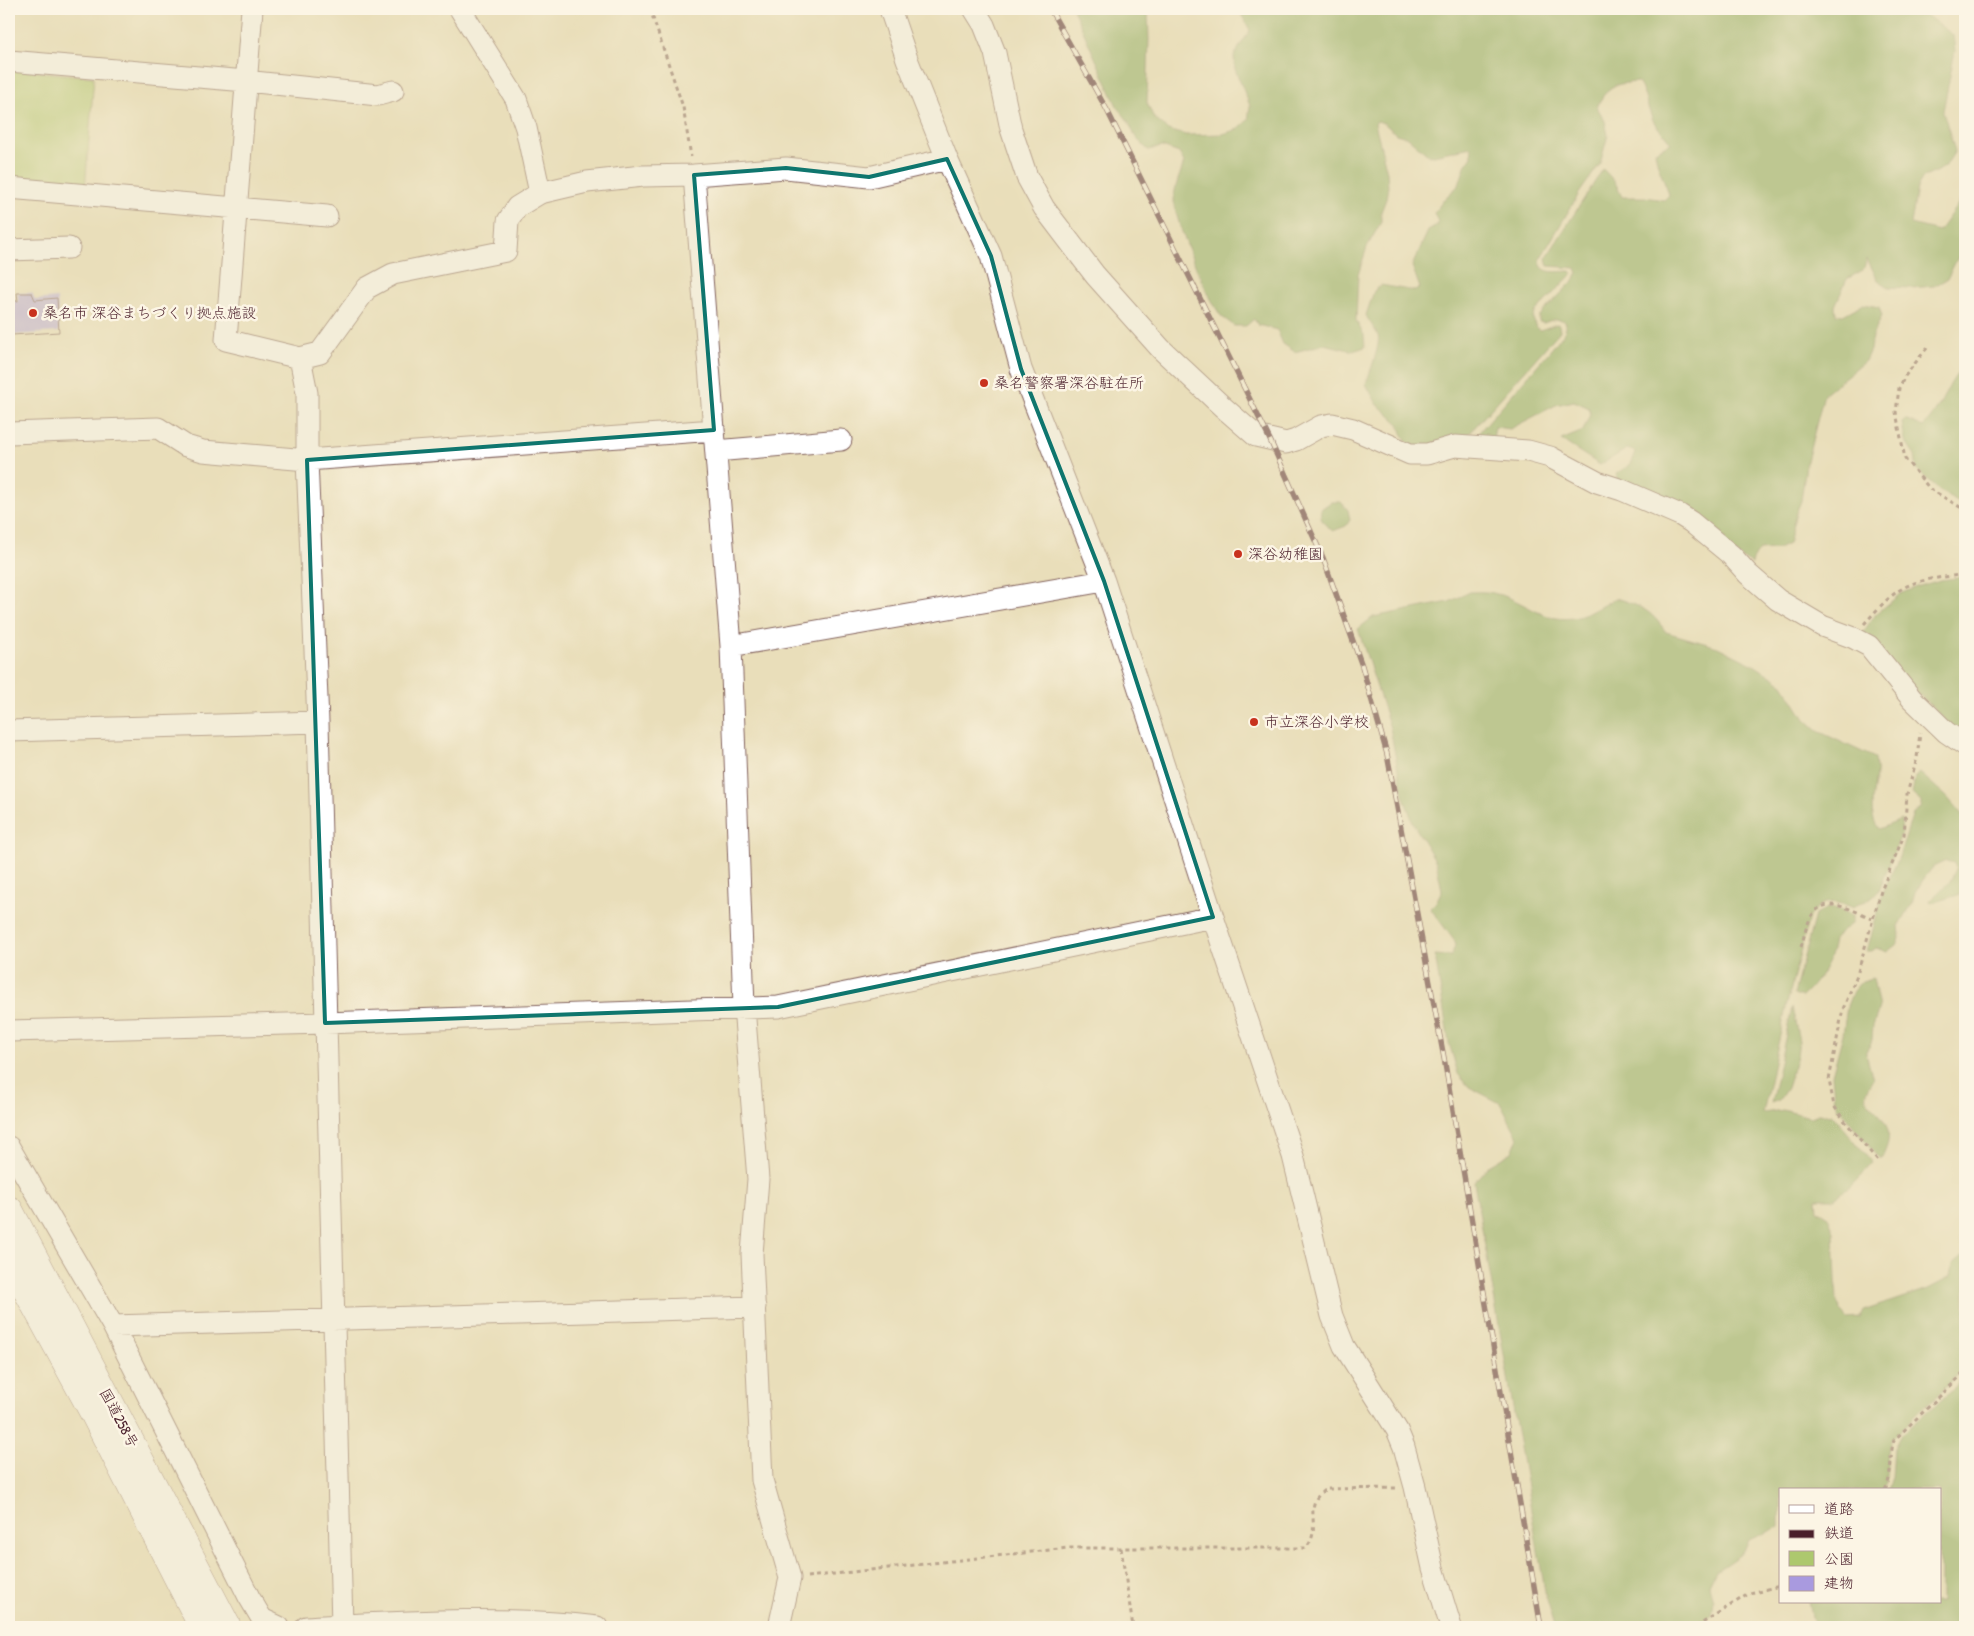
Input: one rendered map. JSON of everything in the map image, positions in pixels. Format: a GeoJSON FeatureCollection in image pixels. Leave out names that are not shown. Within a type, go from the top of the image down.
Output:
{"type":"FeatureCollection","features":[{"type":"Feature","properties":{"kind":"highway","name":"国道258号"},"geometry":{"type":"LineString","coordinates":[[9,1210],[237,1610]]}},
{"type":"Feature","properties":{"kind":"highway","name":"国道258号"},"geometry":{"type":"LineString","coordinates":[[9,1257],[94,1413],[203,1627]]}},
{"type":"Feature","properties":{"kind":"street"},"geometry":{"type":"LineString","coordinates":[[252,9],[226,340],[300,358],[320,354],[367,288],[375,283],[393,274],[506,251],[508,221],[517,207],[540,193],[587,182],[643,176],[694,175],[786,168],[869,177],[947,159]]}},
{"type":"Feature","properties":{"kind":"street"},"geometry":{"type":"LineString","coordinates":[[460,9],[516,99],[526,128],[540,193]]}},
{"type":"Feature","properties":{"kind":"street"},"geometry":{"type":"LineString","coordinates":[[890,9],[907,59],[947,159],[991,256],[1021,369],[1104,581],[1293,1156],[1332,1316],[1344,1346],[1397,1430],[1415,1488],[1433,1568],[1451,1627]]}},
{"type":"Feature","properties":{"kind":"street"},"geometry":{"type":"LineString","coordinates":[[974,9],[984,25],[995,53],[1011,129],[1027,177],[1044,208],[1094,275],[1161,349],[1256,436],[1286,442],[1296,440],[1321,426],[1332,424],[1353,429],[1410,454],[1427,454],[1455,446],[1528,451],[1568,465],[1597,482],[1622,490],[1680,515],[1707,534],[1778,600],[1822,626],[1869,646],[1912,699],[1946,732],[1965,745]]}},
{"type":"Feature","properties":{"kind":"street"},"geometry":{"type":"LineString","coordinates":[[9,61],[246,81],[378,95],[392,91]]}},
{"type":"Feature","properties":{"kind":"street"},"geometry":{"type":"LineString","coordinates":[[694,175],[731,646],[744,1007],[758,1179],[752,1254],[762,1480],[790,1578],[779,1627]]}},
{"type":"Feature","properties":{"kind":"street"},"geometry":{"type":"LineString","coordinates":[[9,188],[327,216]]}},
{"type":"Feature","properties":{"kind":"street"},"geometry":{"type":"LineString","coordinates":[[9,250],[69,248]]}},
{"type":"Feature","properties":{"kind":"street"},"geometry":{"type":"LineString","coordinates":[[300,358],[307,393],[307,460],[318,722],[342,1625]]}},
{"type":"Feature","properties":{"kind":"street"},"geometry":{"type":"LineString","coordinates":[[9,433],[158,428],[186,446],[202,451],[307,460],[714,430]]}},
{"type":"Feature","properties":{"kind":"street"},"geometry":{"type":"LineString","coordinates":[[716,451],[841,440]]}},
{"type":"Feature","properties":{"kind":"street"},"geometry":{"type":"LineString","coordinates":[[731,646],[1104,581]]}},
{"type":"Feature","properties":{"kind":"street"},"geometry":{"type":"LineString","coordinates":[[9,731],[318,722]]}},
{"type":"Feature","properties":{"kind":"street"},"geometry":{"type":"LineString","coordinates":[[9,1031],[325,1023],[778,1007],[1213,917]]}},
{"type":"Feature","properties":{"kind":"street"},"geometry":{"type":"LineString","coordinates":[[9,1148],[114,1326],[237,1610],[279,1627]]}},
{"type":"Feature","properties":{"kind":"street"},"geometry":{"type":"LineString","coordinates":[[114,1326],[755,1307]]}},
{"type":"Feature","properties":{"kind":"street"},"geometry":{"type":"LineString","coordinates":[[306,1627],[448,1620],[572,1624],[597,1627]]}},
{"type":"Feature","properties":{"kind":"path"},"geometry":{"type":"LineString","coordinates":[[650,9],[683,108],[694,175]]}},
{"type":"Feature","properties":{"kind":"path"},"geometry":{"type":"LineString","coordinates":[[1927,348],[1905,376],[1899,388],[1896,412],[1905,459],[1930,489],[1965,510]]}},
{"type":"Feature","properties":{"kind":"path"},"geometry":{"type":"LineString","coordinates":[[1854,638],[1881,605],[1897,592],[1912,584],[1965,574]]}},
{"type":"Feature","properties":{"kind":"path"},"geometry":{"type":"LineString","coordinates":[[1877,1160],[1834,1106],[1829,1080],[1831,1065],[1838,1044],[1843,1010],[1857,975],[1872,918],[1904,835],[1906,794],[1917,758],[1920,737],[1917,714],[1912,699]]}},
{"type":"Feature","properties":{"kind":"path"},"geometry":{"type":"LineString","coordinates":[[1801,947],[1810,919],[1815,911],[1824,905],[1835,904],[1872,918]]}},
{"type":"Feature","properties":{"kind":"path"},"geometry":{"type":"LineString","coordinates":[[1887,1488],[1890,1454],[1894,1440],[1965,1372]]}},
{"type":"Feature","properties":{"kind":"path"},"geometry":{"type":"LineString","coordinates":[[790,1578],[851,1573],[1068,1548],[1306,1548],[1312,1541],[1314,1530],[1313,1504],[1317,1495],[1326,1489],[1415,1488]]}},
{"type":"Feature","properties":{"kind":"path"},"geometry":{"type":"LineString","coordinates":[[1121,1548],[1133,1627]]}},
{"type":"Feature","properties":{"kind":"path"},"geometry":{"type":"LineString","coordinates":[[1696,1627],[1750,1592],[1779,1586]]}},
{"type":"Feature","properties":{"kind":"highlighted area"},"geometry":{"type":"Polygon","coordinates":[[[947,159],[991,256],[1021,369],[1104,581],[1213,917],[778,1007],[325,1023],[307,460],[714,430],[694,175],[786,168],[869,177],[947,159]]]}},
{"type":"Feature","properties":{"kind":"green space"},"geometry":{"type":"Polygon","coordinates":[[[1073,9],[1148,9],[1147,103],[1154,118],[1168,130],[1186,135],[1223,134],[1238,129],[1248,120],[1250,106],[1235,69],[1234,56],[1250,30],[1238,9],[1913,9],[1922,12],[1953,35],[1955,51],[1943,111],[1955,151],[1945,167],[1923,178],[1917,188],[1911,224],[1939,231],[1965,194],[1965,255],[1958,257],[1947,279],[1934,286],[1912,288],[1889,287],[1878,280],[1867,259],[1863,270],[1847,279],[1835,306],[1836,314],[1843,315],[1863,304],[1879,307],[1882,316],[1872,336],[1870,350],[1865,361],[1824,394],[1806,465],[1801,501],[1788,544],[1778,549],[1759,550],[1752,564],[1619,485],[1616,474],[1631,464],[1636,452],[1627,449],[1600,465],[1561,440],[1583,431],[1590,414],[1589,408],[1574,401],[1556,405],[1510,429],[1495,427],[1492,445],[1474,438],[1565,332],[1566,322],[1563,320],[1558,319],[1544,323],[1539,322],[1539,316],[1575,279],[1578,273],[1576,268],[1548,266],[1546,258],[1603,169],[1615,182],[1622,197],[1645,197],[1664,200],[1669,195],[1657,163],[1655,151],[1671,143],[1653,120],[1638,82],[1612,87],[1597,107],[1605,121],[1608,135],[1600,164],[1580,192],[1540,259],[1543,268],[1546,270],[1555,272],[1570,271],[1572,274],[1536,311],[1533,318],[1536,328],[1540,330],[1557,324],[1560,331],[1464,439],[1412,451],[1399,424],[1377,404],[1366,384],[1376,352],[1378,336],[1366,315],[1374,291],[1381,285],[1415,291],[1420,288],[1412,266],[1428,231],[1436,226],[1438,222],[1434,213],[1445,198],[1459,185],[1465,166],[1472,156],[1471,147],[1429,156],[1407,137],[1396,134],[1385,124],[1378,121],[1375,123],[1387,172],[1388,186],[1381,212],[1381,222],[1367,247],[1358,275],[1356,321],[1364,335],[1365,347],[1353,351],[1324,344],[1295,352],[1283,344],[1277,330],[1258,325],[1254,319],[1246,326],[1234,326],[1222,317],[1216,308],[1185,241],[1175,209],[1175,190],[1184,162],[1179,153],[1162,147],[1148,150],[1136,138],[1128,121],[1117,106],[1073,9]]]}},
{"type":"Feature","properties":{"kind":"green space"},"geometry":{"type":"Polygon","coordinates":[[[9,69],[94,77],[85,189],[9,182],[9,69]]]}},
{"type":"Feature","properties":{"kind":"green space"},"geometry":{"type":"Polygon","coordinates":[[[1965,363],[1965,505],[1941,492],[1917,470],[1915,456],[1905,441],[1902,423],[1905,419],[1923,427],[1935,412],[1965,363]]]}},
{"type":"Feature","properties":{"kind":"green space"},"geometry":{"type":"Polygon","coordinates":[[[1331,502],[1341,502],[1348,510],[1350,520],[1346,526],[1333,531],[1325,524],[1321,516],[1321,509],[1331,502]]]}},
{"type":"Feature","properties":{"kind":"green space"},"geometry":{"type":"Polygon","coordinates":[[[1965,577],[1965,741],[1861,635],[1875,615],[1900,594],[1940,580],[1965,577]]]}},
{"type":"Feature","properties":{"kind":"green space"},"geometry":{"type":"Polygon","coordinates":[[[1470,592],[1494,593],[1508,597],[1545,615],[1566,619],[1593,611],[1616,598],[1633,604],[1655,618],[1666,632],[1718,647],[1754,665],[1783,684],[1805,719],[1818,731],[1875,758],[1876,772],[1872,809],[1875,823],[1879,829],[1901,820],[1902,832],[1879,891],[1868,900],[1852,907],[1839,903],[1823,904],[1809,917],[1786,1008],[1763,1113],[1783,1110],[1810,1117],[1819,1114],[1833,1115],[1873,1163],[1850,1187],[1833,1199],[1816,1199],[1817,1210],[1828,1216],[1834,1232],[1837,1302],[1846,1319],[1860,1318],[1863,1311],[1928,1289],[1951,1277],[1953,1264],[1965,1254],[1965,1367],[1891,1440],[1884,1488],[1779,1488],[1779,1526],[1749,1540],[1744,1552],[1716,1571],[1709,1585],[1713,1601],[1711,1614],[1692,1627],[1555,1627],[1546,1597],[1474,1182],[1487,1167],[1512,1152],[1518,1137],[1500,1103],[1469,1087],[1458,1074],[1449,1043],[1435,955],[1451,956],[1456,943],[1430,908],[1436,902],[1442,890],[1436,862],[1414,825],[1403,795],[1390,728],[1358,629],[1373,617],[1449,602],[1470,592]]]}},
{"type":"Feature","properties":{"kind":"green space"},"geometry":{"type":"Polygon","coordinates":[[[1920,773],[1946,796],[1965,818],[1965,893],[1931,903],[1930,900],[1949,883],[1956,869],[1954,863],[1946,861],[1933,867],[1915,893],[1912,904],[1899,926],[1900,935],[1897,944],[1887,952],[1876,948],[1872,951],[1867,951],[1884,890],[1899,857],[1913,813],[1921,807],[1921,802],[1912,794],[1915,777],[1920,773]]]}},
{"type":"Feature","properties":{"kind":"green space"},"geometry":{"type":"Polygon","coordinates":[[[1827,908],[1835,908],[1852,915],[1852,923],[1834,938],[1831,955],[1824,970],[1802,997],[1794,994],[1815,915],[1827,908]]]}},
{"type":"Feature","properties":{"kind":"green space"},"geometry":{"type":"Polygon","coordinates":[[[1873,978],[1879,1008],[1873,1026],[1872,1040],[1866,1054],[1873,1079],[1867,1090],[1866,1098],[1887,1128],[1888,1139],[1882,1158],[1879,1158],[1838,1107],[1834,1097],[1832,1075],[1843,1034],[1847,1006],[1853,991],[1862,981],[1873,978]]]}},
{"type":"Feature","properties":{"kind":"green space"},"geometry":{"type":"Polygon","coordinates":[[[1792,1007],[1799,1041],[1797,1056],[1787,1088],[1779,1100],[1771,1103],[1792,1007]]]}},
{"type":"Feature","properties":{"kind":"green space"},"geometry":{"type":"Polygon","coordinates":[[[1965,1376],[1965,1627],[1821,1627],[1811,1617],[1808,1604],[1942,1604],[1942,1488],[1889,1488],[1892,1477],[1894,1448],[1900,1436],[1965,1376]]]}},
{"type":"Feature","properties":{"kind":"building","name":"桑名市 深谷まちづくり拠点施設"},"geometry":{"type":"Polygon","coordinates":[[[17,293],[32,293],[35,300],[57,298],[59,332],[12,335],[11,324],[9,324],[9,301],[18,301],[17,293]]]}},
{"type":"Feature","properties":{"kind":"railway"},"geometry":{"type":"LineString","coordinates":[[1050,9],[1107,110],[1270,440],[1323,558],[1362,666],[1387,754],[1444,1058],[1541,1627]]}},
{"type":"Feature","properties":{"kind":"place","name":"桑名市 深谷まちづくり拠点施設"},"geometry":{"type":"Point","coordinates":[33,313]}},
{"type":"Feature","properties":{"kind":"place","name":"桑名警察署深谷駐在所"},"geometry":{"type":"Point","coordinates":[984,383]}},
{"type":"Feature","properties":{"kind":"place","name":"深谷幼稚園"},"geometry":{"type":"Point","coordinates":[1238,554]}},
{"type":"Feature","properties":{"kind":"place","name":"市立深谷小学校"},"geometry":{"type":"Point","coordinates":[1254,722]}}]}
